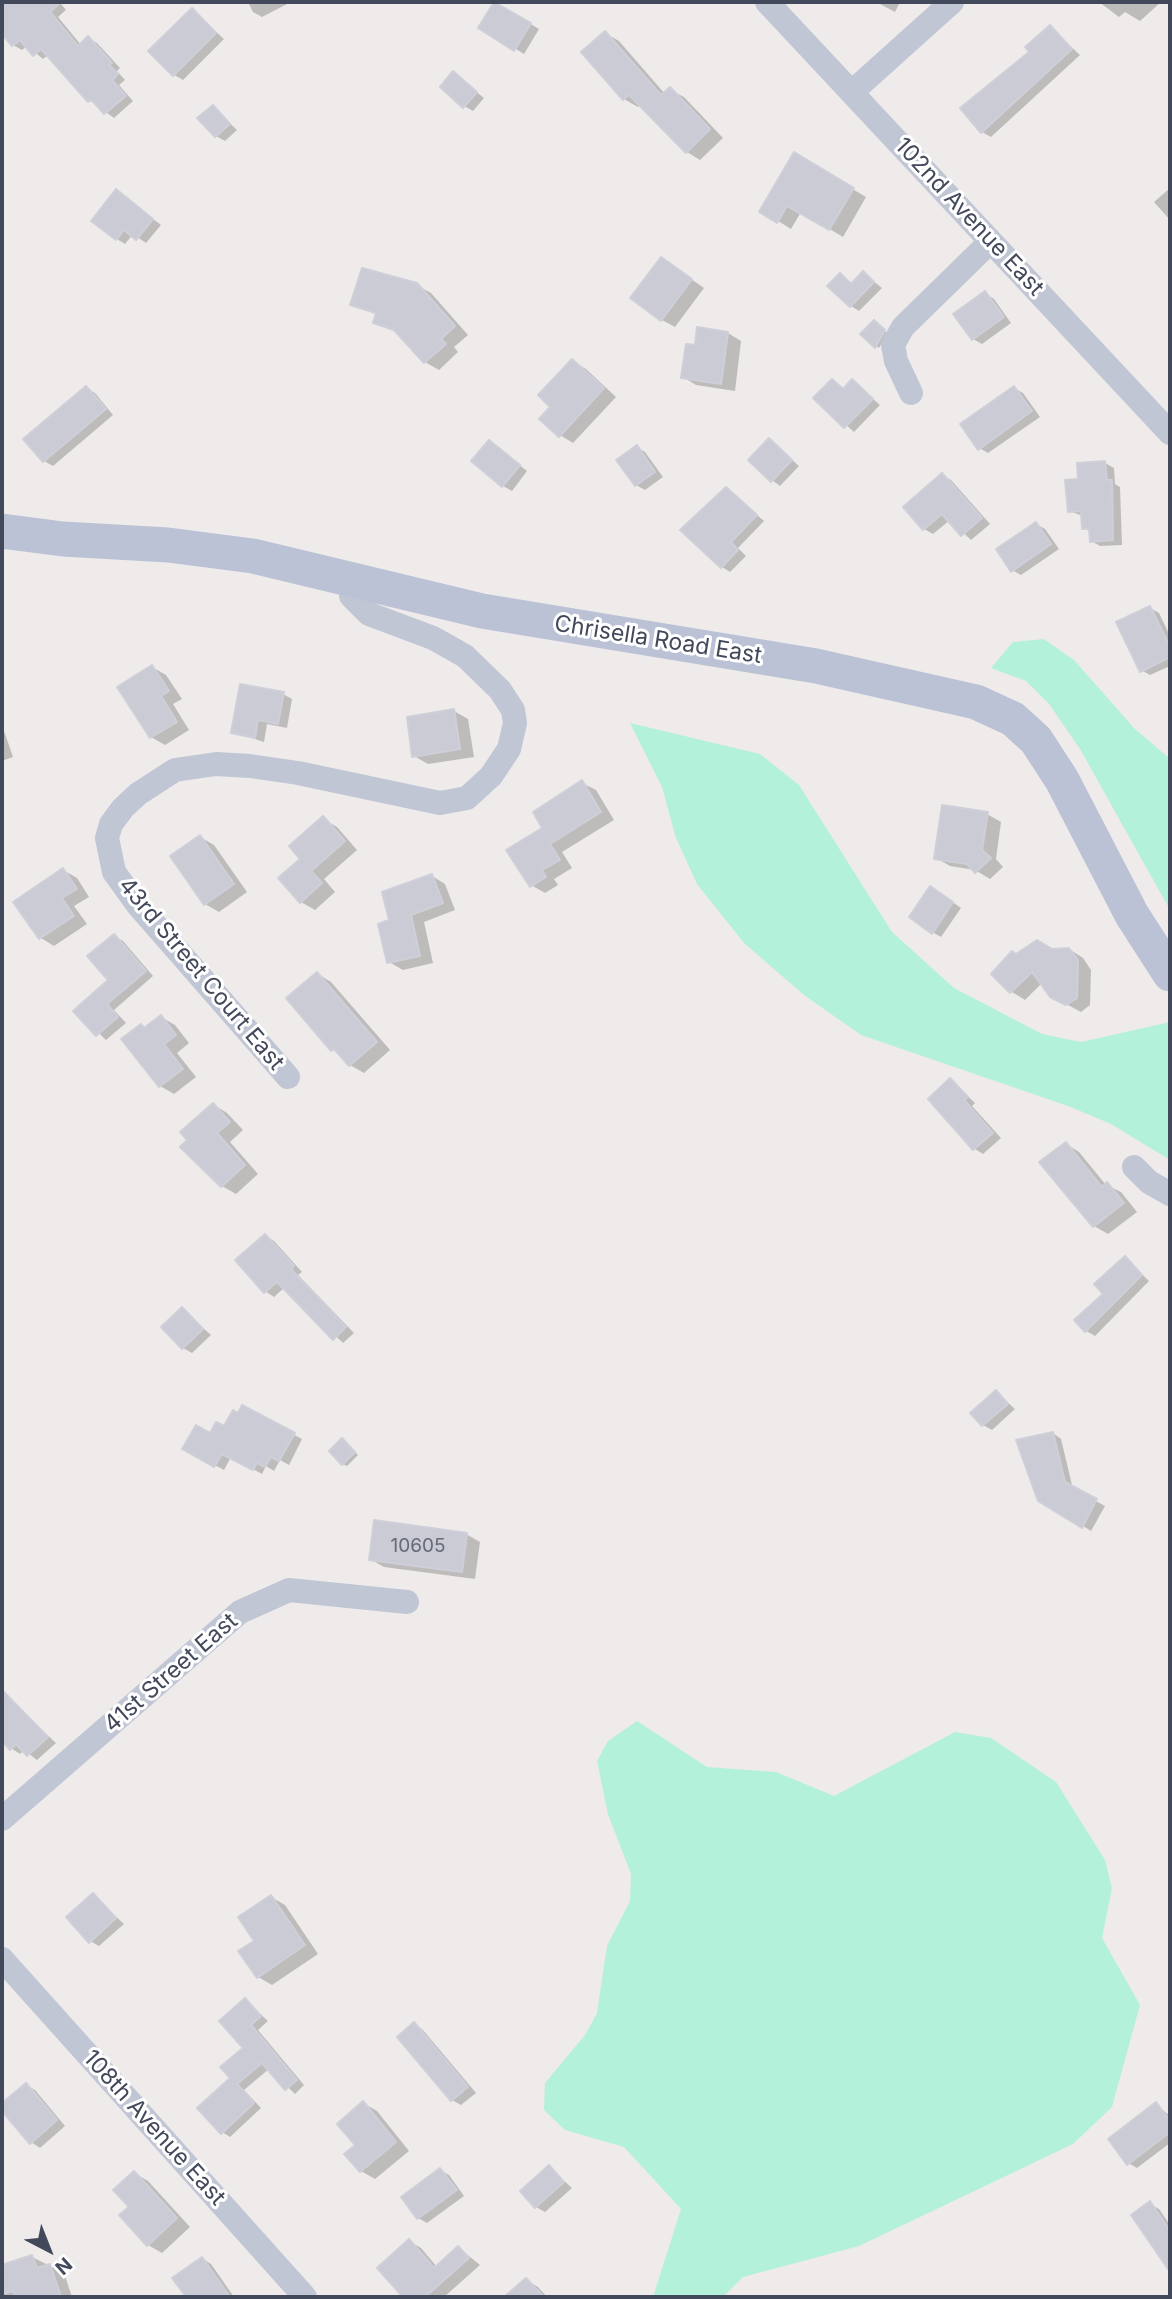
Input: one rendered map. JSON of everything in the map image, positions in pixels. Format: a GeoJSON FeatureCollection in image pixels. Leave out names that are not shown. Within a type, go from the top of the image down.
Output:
{"type":"FeatureCollection","features":[{"type":"Feature","properties":{"kind":"street","name":"102nd Avenue East"},"geometry":{"type":"LineString","coordinates":[[767,2],[853,90],[990,242],[1170,433]]}},
{"type":"Feature","properties":{"kind":"street"},"geometry":{"type":"LineString","coordinates":[[853,90],[952,2]]}},
{"type":"Feature","properties":{"kind":"street"},"geometry":{"type":"LineString","coordinates":[[911,393],[896,361],[893,345],[903,327],[990,242]]}},
{"type":"Feature","properties":{"kind":"street","name":"Chrisella Road East"},"geometry":{"type":"LineString","coordinates":[[2,531],[74,540],[168,545],[253,556],[482,611],[827,668],[938,692],[1002,713],[1036,740],[1062,780],[1132,915],[1170,974]]}},
{"type":"Feature","properties":{"kind":"street","name":"43rd Street Court East"},"geometry":{"type":"LineString","coordinates":[[288,1077],[137,904],[114,872],[107,838],[111,824],[123,808],[138,794],[176,770],[216,764],[250,766],[298,773],[440,803],[467,798],[491,776],[509,749],[515,723],[513,710],[500,690],[465,656],[432,638],[369,614],[351,596],[350,579]]}},
{"type":"Feature","properties":{"kind":"street"},"geometry":{"type":"LineString","coordinates":[[1134,1167],[1149,1182],[1170,1194]]}},
{"type":"Feature","properties":{"kind":"street","name":"41st Street East"},"geometry":{"type":"LineString","coordinates":[[2,1819],[240,1612],[289,1590],[407,1602]]}},
{"type":"Feature","properties":{"kind":"street","name":"108th Avenue East"},"geometry":{"type":"LineString","coordinates":[[2,1959],[304,2297]]}},
{"type":"Feature","properties":{"kind":"green space"},"geometry":{"type":"Polygon","coordinates":[[[1044,639],[1074,660],[1134,728],[1170,759],[1170,910],[1080,749],[1049,704],[1026,681],[991,668],[1013,642],[1044,639]]]}},
{"type":"Feature","properties":{"kind":"green space"},"geometry":{"type":"Polygon","coordinates":[[[630,723],[760,754],[799,785],[892,932],[954,988],[1042,1034],[1081,1042],[1170,1022],[1170,1160],[1111,1124],[1068,1106],[861,1035],[804,995],[744,943],[697,884],[676,838],[662,787],[630,723]]]}},
{"type":"Feature","properties":{"kind":"green space"},"geometry":{"type":"Polygon","coordinates":[[[637,1721],[707,1767],[776,1772],[834,1796],[955,1732],[991,1738],[1056,1782],[1105,1860],[1112,1888],[1102,1938],[1140,2005],[1112,2107],[1073,2144],[859,2246],[743,2277],[723,2297],[655,2297],[681,2209],[624,2147],[565,2130],[544,2110],[545,2083],[585,2035],[597,2013],[607,1946],[630,1901],[631,1874],[608,1814],[597,1761],[608,1741],[637,1721]]]}},
{"type":"Feature","properties":{"kind":"building"},"geometry":{"type":"Polygon","coordinates":[[[2,2],[61,2],[50,12],[78,46],[88,36],[112,63],[109,65],[118,74],[112,80],[126,96],[104,114],[91,99],[88,102],[41,49],[33,56],[20,40],[12,46],[2,34],[2,2]]]}},
{"type":"Feature","properties":{"kind":"building"},"geometry":{"type":"Polygon","coordinates":[[[494,2],[531,23],[514,51],[478,28],[494,2]]]}},
{"type":"Feature","properties":{"kind":"building"},"geometry":{"type":"Polygon","coordinates":[[[192,8],[216,33],[173,76],[148,51],[192,8]]]}},
{"type":"Feature","properties":{"kind":"building"},"geometry":{"type":"Polygon","coordinates":[[[1050,25],[1072,49],[981,133],[960,108],[1029,52],[1025,47],[1050,25]]]}},
{"type":"Feature","properties":{"kind":"building"},"geometry":{"type":"Polygon","coordinates":[[[605,31],[661,95],[670,87],[710,129],[686,153],[629,95],[623,100],[581,52],[605,31]]]}},
{"type":"Feature","properties":{"kind":"building"},"geometry":{"type":"Polygon","coordinates":[[[453,71],[477,92],[463,108],[440,87],[453,71]]]}},
{"type":"Feature","properties":{"kind":"building"},"geometry":{"type":"Polygon","coordinates":[[[213,105],[230,124],[215,137],[197,118],[213,105]]]}},
{"type":"Feature","properties":{"kind":"building"},"geometry":{"type":"Polygon","coordinates":[[[794,152],[854,188],[829,230],[787,206],[777,223],[759,212],[794,152]]]}},
{"type":"Feature","properties":{"kind":"building"},"geometry":{"type":"Polygon","coordinates":[[[116,189],[153,219],[136,240],[124,230],[116,240],[91,221],[116,189]]]}},
{"type":"Feature","properties":{"kind":"building"},"geometry":{"type":"Polygon","coordinates":[[[661,257],[692,279],[661,321],[630,298],[661,257]]]}},
{"type":"Feature","properties":{"kind":"building"},"geometry":{"type":"Polygon","coordinates":[[[362,268],[417,283],[455,326],[441,339],[446,344],[424,363],[394,330],[373,323],[376,313],[350,305],[362,268]]]}},
{"type":"Feature","properties":{"kind":"building"},"geometry":{"type":"Polygon","coordinates":[[[863,271],[874,282],[850,307],[827,286],[840,273],[851,284],[863,271]]]}},
{"type":"Feature","properties":{"kind":"building"},"geometry":{"type":"Polygon","coordinates":[[[985,291],[1004,317],[972,340],[953,314],[985,291]]]}},
{"type":"Feature","properties":{"kind":"building"},"geometry":{"type":"Polygon","coordinates":[[[874,320],[885,330],[875,348],[860,334],[874,320]]]}},
{"type":"Feature","properties":{"kind":"building"},"geometry":{"type":"Polygon","coordinates":[[[697,327],[728,332],[721,384],[681,378],[686,344],[695,345],[697,327]]]}},
{"type":"Feature","properties":{"kind":"building"},"geometry":{"type":"Polygon","coordinates":[[[572,359],[604,388],[559,437],[539,419],[550,407],[538,395],[572,359]]]}},
{"type":"Feature","properties":{"kind":"building"},"geometry":{"type":"Polygon","coordinates":[[[832,379],[843,389],[852,379],[873,399],[844,428],[813,398],[832,379]]]}},
{"type":"Feature","properties":{"kind":"building"},"geometry":{"type":"Polygon","coordinates":[[[86,386],[106,409],[43,462],[23,439],[86,386]]]}},
{"type":"Feature","properties":{"kind":"building"},"geometry":{"type":"Polygon","coordinates":[[[1014,386],[1032,411],[978,450],[960,424],[1014,386]]]}},
{"type":"Feature","properties":{"kind":"building"},"geometry":{"type":"Polygon","coordinates":[[[769,438],[792,460],[771,482],[748,460],[769,438]]]}},
{"type":"Feature","properties":{"kind":"building"},"geometry":{"type":"Polygon","coordinates":[[[489,440],[520,465],[502,487],[471,461],[489,440]]]}},
{"type":"Feature","properties":{"kind":"building"},"geometry":{"type":"Polygon","coordinates":[[[637,445],[655,472],[635,486],[616,460],[637,445]]]}},
{"type":"Feature","properties":{"kind":"building"},"geometry":{"type":"Polygon","coordinates":[[[1105,461],[1107,480],[1112,480],[1113,540],[1090,542],[1089,528],[1082,529],[1081,511],[1068,512],[1065,480],[1078,479],[1077,463],[1105,461]]]}},
{"type":"Feature","properties":{"kind":"building"},"geometry":{"type":"Polygon","coordinates":[[[942,473],[982,518],[961,536],[942,514],[923,530],[903,507],[942,473]]]}},
{"type":"Feature","properties":{"kind":"building"},"geometry":{"type":"Polygon","coordinates":[[[726,487],[757,515],[731,542],[738,550],[721,568],[680,530],[726,487]]]}},
{"type":"Feature","properties":{"kind":"building"},"geometry":{"type":"Polygon","coordinates":[[[1036,522],[1051,544],[1011,572],[996,549],[1036,522]]]}},
{"type":"Feature","properties":{"kind":"building"},"geometry":{"type":"Polygon","coordinates":[[[1150,606],[1170,647],[1170,657],[1140,672],[1116,622],[1150,606]]]}},
{"type":"Feature","properties":{"kind":"building"},"geometry":{"type":"Polygon","coordinates":[[[152,665],[169,691],[161,696],[177,722],[150,738],[117,687],[152,665]]]}},
{"type":"Feature","properties":{"kind":"building"},"geometry":{"type":"Polygon","coordinates":[[[240,684],[284,692],[278,724],[258,720],[255,738],[231,733],[240,684]]]}},
{"type":"Feature","properties":{"kind":"building"},"geometry":{"type":"Polygon","coordinates":[[[454,709],[460,749],[412,757],[407,717],[454,709]]]}},
{"type":"Feature","properties":{"kind":"building"},"geometry":{"type":"Polygon","coordinates":[[[582,780],[601,812],[550,844],[560,860],[542,870],[546,877],[530,887],[506,850],[542,828],[533,812],[582,780]]]}},
{"type":"Feature","properties":{"kind":"building"},"geometry":{"type":"Polygon","coordinates":[[[942,805],[988,812],[982,850],[991,858],[975,873],[967,864],[934,859],[942,805]]]}},
{"type":"Feature","properties":{"kind":"building"},"geometry":{"type":"Polygon","coordinates":[[[323,816],[345,841],[311,871],[322,883],[300,903],[278,878],[300,859],[289,846],[323,816]]]}},
{"type":"Feature","properties":{"kind":"building"},"geometry":{"type":"Polygon","coordinates":[[[200,835],[234,884],[204,905],[170,856],[200,835]]]}},
{"type":"Feature","properties":{"kind":"building"},"geometry":{"type":"Polygon","coordinates":[[[63,868],[77,889],[62,898],[74,916],[39,939],[13,902],[63,868]]]}},
{"type":"Feature","properties":{"kind":"building"},"geometry":{"type":"Polygon","coordinates":[[[432,874],[443,903],[411,915],[420,956],[387,963],[378,924],[389,920],[382,892],[432,874]]]}},
{"type":"Feature","properties":{"kind":"building"},"geometry":{"type":"Polygon","coordinates":[[[930,886],[953,902],[932,934],[909,917],[930,886]]]}},
{"type":"Feature","properties":{"kind":"building"},"geometry":{"type":"Polygon","coordinates":[[[114,934],[146,971],[107,1004],[118,1017],[96,1036],[73,1011],[108,980],[87,956],[114,934]]]}},
{"type":"Feature","properties":{"kind":"building"},"geometry":{"type":"Polygon","coordinates":[[[1037,940],[1052,949],[1069,948],[1078,960],[1077,998],[1066,1005],[1050,997],[1032,972],[1010,993],[991,974],[1012,951],[1016,954],[1037,940]]]}},
{"type":"Feature","properties":{"kind":"building"},"geometry":{"type":"Polygon","coordinates":[[[317,972],[377,1042],[349,1066],[334,1049],[331,1051],[286,998],[317,972]]]}},
{"type":"Feature","properties":{"kind":"building"},"geometry":{"type":"Polygon","coordinates":[[[161,1015],[176,1035],[164,1044],[183,1069],[159,1087],[121,1039],[141,1024],[144,1028],[161,1015]]]}},
{"type":"Feature","properties":{"kind":"building"},"geometry":{"type":"Polygon","coordinates":[[[950,1078],[968,1097],[964,1100],[993,1133],[973,1150],[928,1099],[950,1078]]]}},
{"type":"Feature","properties":{"kind":"building"},"geometry":{"type":"Polygon","coordinates":[[[213,1103],[230,1122],[217,1133],[245,1165],[221,1187],[180,1147],[187,1140],[180,1132],[213,1103]]]}},
{"type":"Feature","properties":{"kind":"building"},"geometry":{"type":"Polygon","coordinates":[[[1066,1142],[1102,1187],[1107,1182],[1124,1203],[1093,1227],[1039,1162],[1066,1142]]]}},
{"type":"Feature","properties":{"kind":"building"},"geometry":{"type":"Polygon","coordinates":[[[265,1234],[294,1266],[291,1269],[346,1327],[333,1340],[277,1282],[264,1293],[235,1260],[265,1234]]]}},
{"type":"Feature","properties":{"kind":"building"},"geometry":{"type":"Polygon","coordinates":[[[1125,1256],[1142,1275],[1085,1332],[1074,1320],[1103,1294],[1094,1284],[1125,1256]]]}},
{"type":"Feature","properties":{"kind":"building"},"geometry":{"type":"Polygon","coordinates":[[[182,1307],[203,1329],[182,1349],[161,1327],[182,1307]]]}},
{"type":"Feature","properties":{"kind":"building"},"geometry":{"type":"Polygon","coordinates":[[[996,1390],[1008,1404],[982,1426],[970,1413],[996,1390]]]}},
{"type":"Feature","properties":{"kind":"building"},"geometry":{"type":"Polygon","coordinates":[[[242,1405],[295,1433],[279,1461],[271,1457],[265,1467],[257,1463],[253,1470],[222,1454],[214,1467],[182,1449],[196,1425],[210,1433],[216,1422],[224,1426],[233,1410],[238,1413],[242,1405]]]}},
{"type":"Feature","properties":{"kind":"building"},"geometry":{"type":"Polygon","coordinates":[[[1053,1432],[1065,1482],[1097,1499],[1082,1528],[1038,1501],[1016,1440],[1053,1432]]]}},
{"type":"Feature","properties":{"kind":"building"},"geometry":{"type":"Polygon","coordinates":[[[342,1438],[355,1452],[342,1465],[329,1451],[342,1438]]]}},
{"type":"Feature","properties":{"kind":"building"},"geometry":{"type":"Polygon","coordinates":[[[374,1520],[467,1533],[462,1572],[369,1560],[374,1520]]]}},
{"type":"Feature","properties":{"kind":"building"},"geometry":{"type":"Polygon","coordinates":[[[2,1690],[48,1737],[27,1756],[16,1744],[10,1750],[2,1741],[2,1690]]]}},
{"type":"Feature","properties":{"kind":"building"},"geometry":{"type":"Polygon","coordinates":[[[93,1893],[116,1918],[89,1943],[66,1917],[93,1893]]]}},
{"type":"Feature","properties":{"kind":"building"},"geometry":{"type":"Polygon","coordinates":[[[271,1895],[305,1945],[257,1978],[238,1951],[254,1941],[238,1917],[271,1895]]]}},
{"type":"Feature","properties":{"kind":"building"},"geometry":{"type":"Polygon","coordinates":[[[245,1998],[261,2016],[251,2025],[297,2080],[285,2090],[262,2063],[237,2084],[254,2103],[221,2134],[197,2108],[230,2078],[220,2067],[243,2048],[219,2021],[245,1998]]]}},
{"type":"Feature","properties":{"kind":"building"},"geometry":{"type":"Polygon","coordinates":[[[414,2022],[468,2087],[451,2101],[397,2037],[414,2022]]]}},
{"type":"Feature","properties":{"kind":"building"},"geometry":{"type":"Polygon","coordinates":[[[26,2083],[57,2120],[30,2144],[2,2111],[2,2103],[26,2083]]]}},
{"type":"Feature","properties":{"kind":"building"},"geometry":{"type":"Polygon","coordinates":[[[363,2101],[396,2142],[360,2172],[344,2154],[355,2145],[337,2124],[363,2101]]]}},
{"type":"Feature","properties":{"kind":"building"},"geometry":{"type":"Polygon","coordinates":[[[1156,2102],[1170,2121],[1170,2132],[1127,2165],[1108,2139],[1156,2102]]]}},
{"type":"Feature","properties":{"kind":"building"},"geometry":{"type":"Polygon","coordinates":[[[549,2165],[564,2182],[535,2208],[520,2191],[549,2165]]]}},
{"type":"Feature","properties":{"kind":"building"},"geometry":{"type":"Polygon","coordinates":[[[440,2168],[457,2190],[417,2219],[401,2197],[440,2168]]]}},
{"type":"Feature","properties":{"kind":"building"},"geometry":{"type":"Polygon","coordinates":[[[134,2171],[177,2218],[147,2246],[119,2215],[129,2207],[113,2190],[134,2171]]]}},
{"type":"Feature","properties":{"kind":"building"},"geometry":{"type":"Polygon","coordinates":[[[1150,2201],[1170,2231],[1170,2272],[1131,2215],[1150,2201]]]}},
{"type":"Feature","properties":{"kind":"building"},"geometry":{"type":"Polygon","coordinates":[[[409,2239],[434,2268],[458,2246],[469,2258],[425,2297],[403,2297],[377,2268],[409,2239]]]}},
{"type":"Feature","properties":{"kind":"building"},"geometry":{"type":"Polygon","coordinates":[[[32,2255],[37,2268],[50,2264],[61,2297],[15,2297],[13,2291],[2,2294],[2,2265],[32,2255]]]}},
{"type":"Feature","properties":{"kind":"building"},"geometry":{"type":"Polygon","coordinates":[[[202,2257],[230,2297],[186,2297],[172,2278],[202,2257]]]}},
{"type":"Feature","properties":{"kind":"building"},"geometry":{"type":"Polygon","coordinates":[[[526,2278],[544,2297],[504,2297],[526,2278]]]}}]}
